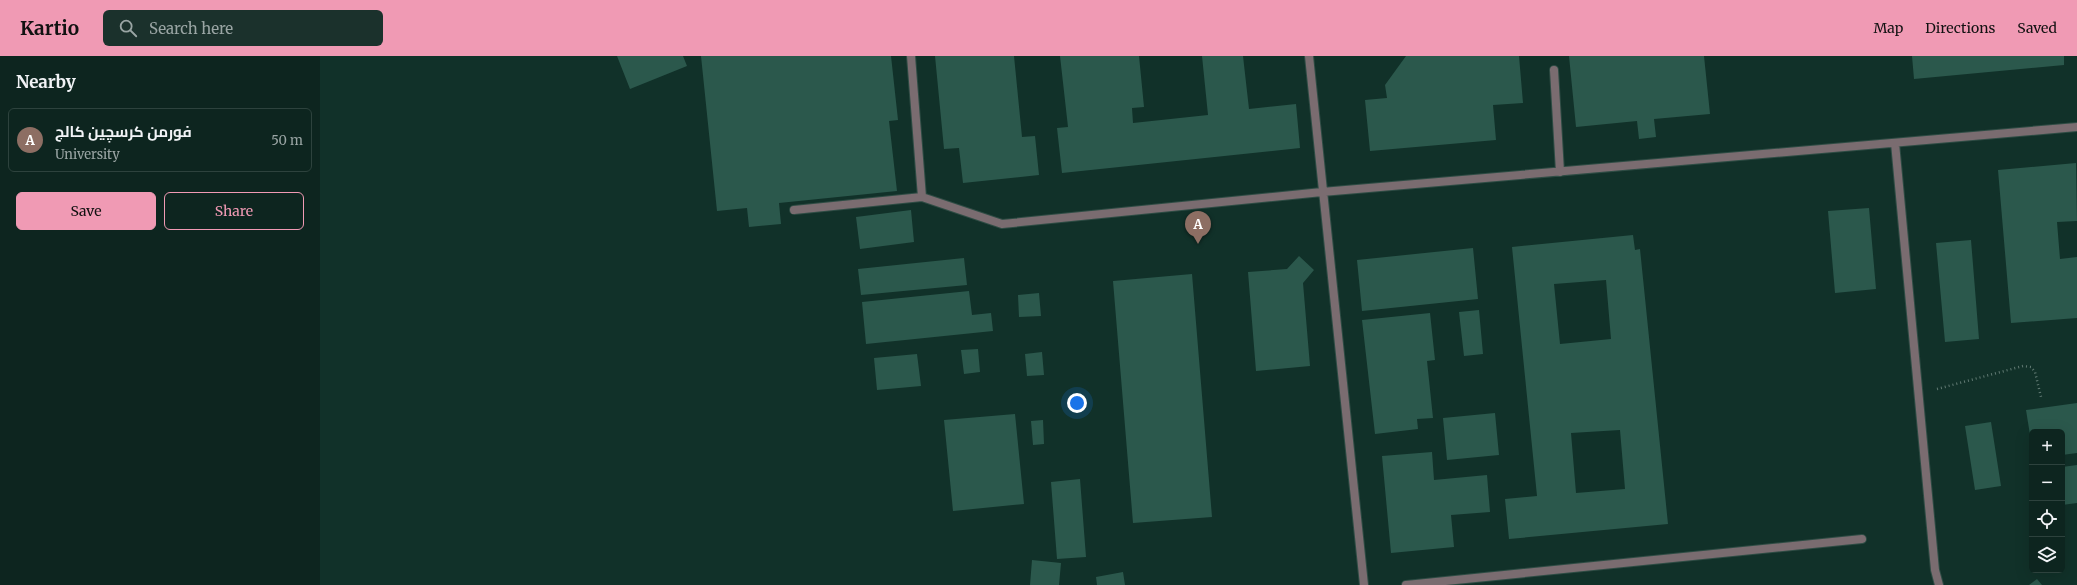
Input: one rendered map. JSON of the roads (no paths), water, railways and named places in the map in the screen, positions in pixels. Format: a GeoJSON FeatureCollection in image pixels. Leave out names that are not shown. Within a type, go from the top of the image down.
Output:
{"type":"FeatureCollection","features":[{"type":"Feature","properties":{"kind":"lane"},"geometry":{"type":"LineString","coordinates":[[911,56],[922,197]]}},
{"type":"Feature","properties":{"kind":"lane"},"geometry":{"type":"LineString","coordinates":[[1309,56],[1364,585]]}},
{"type":"Feature","properties":{"kind":"lane"},"geometry":{"type":"LineString","coordinates":[[1554,70],[1560,172]]}},
{"type":"Feature","properties":{"kind":"lane"},"geometry":{"type":"LineString","coordinates":[[794,210],[922,197],[1002,224],[1322,192],[2077,127]]}},
{"type":"Feature","properties":{"kind":"lane"},"geometry":{"type":"LineString","coordinates":[[1896,142],[1935,570],[1939,585]]}},
{"type":"Feature","properties":{"kind":"lane"},"geometry":{"type":"LineString","coordinates":[[1406,585],[1862,539]]}},
{"type":"Feature","properties":{"kind":"place","name":"فورمن کرسچین کالج"},"geometry":{"type":"Point","coordinates":[1198,244]}}]}
